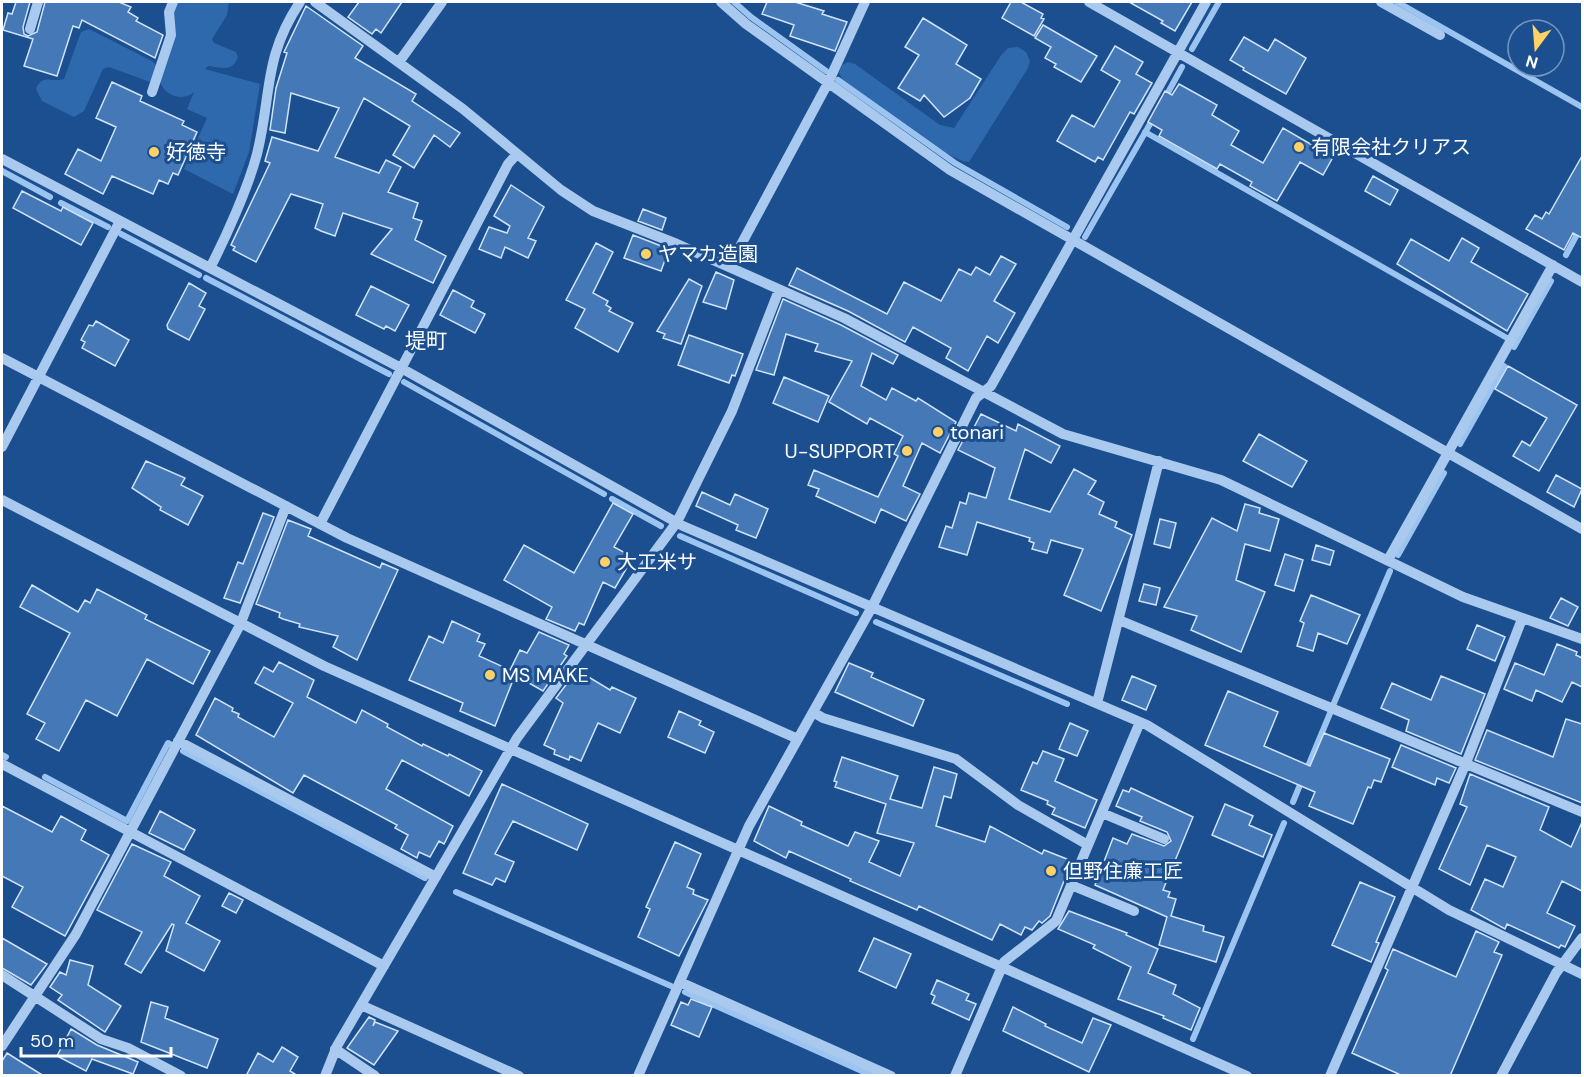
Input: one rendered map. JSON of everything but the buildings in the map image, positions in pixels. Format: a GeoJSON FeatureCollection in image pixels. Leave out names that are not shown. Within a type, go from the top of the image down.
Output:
{"type":"FeatureCollection","features":[{"type":"Feature","properties":{"kind":"street"},"geometry":{"type":"LineString","coordinates":[[30,29],[38,2]]}},
{"type":"Feature","properties":{"kind":"street"},"geometry":{"type":"LineString","coordinates":[[152,92],[171,35],[169,12],[173,2]]}},
{"type":"Feature","properties":{"kind":"street"},"geometry":{"type":"LineString","coordinates":[[210,268],[257,154],[274,54],[280,36],[300,2]]}},
{"type":"Feature","properties":{"kind":"street"},"geometry":{"type":"LineString","coordinates":[[315,2],[463,109],[561,190],[593,211],[729,267],[882,337],[1063,434],[1199,472],[1243,490],[1463,597],[1522,620],[1582,639]]}},
{"type":"Feature","properties":{"kind":"street"},"geometry":{"type":"LineString","coordinates":[[399,62],[442,2]]}},
{"type":"Feature","properties":{"kind":"street"},"geometry":{"type":"LineString","coordinates":[[721,2],[746,24],[950,170],[1582,529]]}},
{"type":"Feature","properties":{"kind":"street"},"geometry":{"type":"LineString","coordinates":[[729,267],[828,83],[865,2]]}},
{"type":"Feature","properties":{"kind":"street"},"geometry":{"type":"LineString","coordinates":[[1089,2],[1582,282]]}},
{"type":"Feature","properties":{"kind":"street"},"geometry":{"type":"LineString","coordinates":[[638,1076],[738,850],[872,607],[976,398],[991,386],[1206,2]]}},
{"type":"Feature","properties":{"kind":"street"},"geometry":{"type":"LineString","coordinates":[[1382,2],[1440,34]]}},
{"type":"Feature","properties":{"kind":"street"},"geometry":{"type":"LineString","coordinates":[[320,524],[508,164],[516,153]]}},
{"type":"Feature","properties":{"kind":"street"},"geometry":{"type":"LineString","coordinates":[[2,159],[401,368],[677,522],[1140,722],[1482,928],[1582,974]]}},
{"type":"Feature","properties":{"kind":"street"},"geometry":{"type":"LineString","coordinates":[[2,447],[120,221]]}},
{"type":"Feature","properties":{"kind":"street"},"geometry":{"type":"LineString","coordinates":[[1388,560],[1553,265]]}},
{"type":"Feature","properties":{"kind":"street"},"geometry":{"type":"LineString","coordinates":[[325,1076],[335,1049],[511,749],[677,522],[732,411],[779,290]]}},
{"type":"Feature","properties":{"kind":"street"},"geometry":{"type":"LineString","coordinates":[[2,358],[320,524],[798,739]]}},
{"type":"Feature","properties":{"kind":"street"},"geometry":{"type":"LineString","coordinates":[[1096,703],[1159,461]]}},
{"type":"Feature","properties":{"kind":"street"},"geometry":{"type":"LineString","coordinates":[[2,500],[313,661],[1247,1076]]}},
{"type":"Feature","properties":{"kind":"street"},"geometry":{"type":"LineString","coordinates":[[2,1046],[72,942],[240,625],[286,507]]}},
{"type":"Feature","properties":{"kind":"street"},"geometry":{"type":"LineString","coordinates":[[1119,620],[1582,812]]}},
{"type":"Feature","properties":{"kind":"street"},"geometry":{"type":"LineString","coordinates":[[1330,1076],[1466,763],[1522,620]]}},
{"type":"Feature","properties":{"kind":"street"},"geometry":{"type":"LineString","coordinates":[[813,712],[823,718],[956,759],[1018,805],[1088,845]]}},
{"type":"Feature","properties":{"kind":"street"},"geometry":{"type":"LineString","coordinates":[[956,1076],[1004,962],[1056,921],[1140,722]]}},
{"type":"Feature","properties":{"kind":"street"},"geometry":{"type":"LineString","coordinates":[[178,741],[436,877]]}},
{"type":"Feature","properties":{"kind":"street"},"geometry":{"type":"LineString","coordinates":[[2,764],[384,966]]}},
{"type":"Feature","properties":{"kind":"street"},"geometry":{"type":"LineString","coordinates":[[1102,813],[1164,839]]}},
{"type":"Feature","properties":{"kind":"street"},"geometry":{"type":"LineString","coordinates":[[1071,885],[1134,911]]}},
{"type":"Feature","properties":{"kind":"street"},"geometry":{"type":"LineString","coordinates":[[1502,1076],[1563,965],[1582,938]]}},
{"type":"Feature","properties":{"kind":"street"},"geometry":{"type":"LineString","coordinates":[[2,975],[101,1039],[128,1048],[182,1076]]}},
{"type":"Feature","properties":{"kind":"street"},"geometry":{"type":"LineString","coordinates":[[680,982],[891,1076]]}},
{"type":"Feature","properties":{"kind":"street"},"geometry":{"type":"LineString","coordinates":[[361,1005],[519,1076]]}},
{"type":"Feature","properties":{"kind":"street"},"geometry":{"type":"LineString","coordinates":[[335,1049],[375,1076]]}},
{"type":"Feature","properties":{"kind":"shaded area"},"geometry":{"type":"Polygon","coordinates":[[[176,2],[229,2],[227,15],[212,39],[214,43],[236,52],[238,57],[230,67],[208,66],[205,69],[260,84],[249,152],[233,194],[184,169],[207,118],[187,109],[194,92],[185,97],[175,96],[166,91],[160,82],[176,2]]]}},
{"type":"Feature","properties":{"kind":"shaded area"},"geometry":{"type":"Polygon","coordinates":[[[89,29],[152,61],[156,65],[154,78],[150,82],[109,67],[103,69],[84,111],[74,117],[42,101],[36,89],[41,81],[64,79],[81,32],[89,29]]]}},
{"type":"Feature","properties":{"kind":"shaded area"},"geometry":{"type":"Polygon","coordinates":[[[1018,47],[1026,52],[1030,61],[1028,68],[969,162],[944,152],[926,140],[843,80],[839,73],[842,65],[848,62],[855,64],[940,125],[954,128],[1002,54],[1008,48],[1018,47]]]}},
{"type":"Feature","properties":{"kind":"waterway"},"geometry":{"type":"LineString","coordinates":[[734,2],[751,17],[826,71]]}},
{"type":"Feature","properties":{"kind":"waterway"},"geometry":{"type":"LineString","coordinates":[[1192,49],[1219,2]]}},
{"type":"Feature","properties":{"kind":"waterway"},"geometry":{"type":"LineString","coordinates":[[1397,2],[1582,107]]}},
{"type":"Feature","properties":{"kind":"waterway"},"geometry":{"type":"LineString","coordinates":[[1165,98],[1182,67]]}},
{"type":"Feature","properties":{"kind":"waterway"},"geometry":{"type":"LineString","coordinates":[[838,80],[955,163],[1067,227]]}},
{"type":"Feature","properties":{"kind":"waterway"},"geometry":{"type":"LineString","coordinates":[[1085,237],[1154,117]]}},
{"type":"Feature","properties":{"kind":"waterway"},"geometry":{"type":"LineString","coordinates":[[1145,132],[1507,338]]}},
{"type":"Feature","properties":{"kind":"waterway"},"geometry":{"type":"LineString","coordinates":[[2,171],[50,197]]}},
{"type":"Feature","properties":{"kind":"waterway"},"geometry":{"type":"LineString","coordinates":[[61,203],[108,227]]}},
{"type":"Feature","properties":{"kind":"waterway"},"geometry":{"type":"LineString","coordinates":[[1566,255],[1582,225]]}},
{"type":"Feature","properties":{"kind":"waterway"},"geometry":{"type":"LineString","coordinates":[[121,234],[199,275]]}},
{"type":"Feature","properties":{"kind":"waterway"},"geometry":{"type":"LineString","coordinates":[[206,278],[389,374]]}},
{"type":"Feature","properties":{"kind":"waterway"},"geometry":{"type":"LineString","coordinates":[[1514,347],[1551,281]]}},
{"type":"Feature","properties":{"kind":"waterway"},"geometry":{"type":"LineString","coordinates":[[1460,444],[1504,366]]}},
{"type":"Feature","properties":{"kind":"waterway"},"geometry":{"type":"LineString","coordinates":[[404,382],[604,494]]}},
{"type":"Feature","properties":{"kind":"waterway"},"geometry":{"type":"LineString","coordinates":[[1398,555],[1444,473]]}},
{"type":"Feature","properties":{"kind":"waterway"},"geometry":{"type":"LineString","coordinates":[[612,499],[661,526]]}},
{"type":"Feature","properties":{"kind":"waterway"},"geometry":{"type":"LineString","coordinates":[[680,536],[856,613]]}},
{"type":"Feature","properties":{"kind":"waterway"},"geometry":{"type":"LineString","coordinates":[[1334,703],[1390,571]]}},
{"type":"Feature","properties":{"kind":"waterway"},"geometry":{"type":"LineString","coordinates":[[876,622],[1067,704]]}},
{"type":"Feature","properties":{"kind":"waterway"},"geometry":{"type":"LineString","coordinates":[[1306,771],[1331,711]]}},
{"type":"Feature","properties":{"kind":"waterway"},"geometry":{"type":"LineString","coordinates":[[45,777],[127,821],[168,743],[170,744]]}},
{"type":"Feature","properties":{"kind":"waterway"},"geometry":{"type":"LineString","coordinates":[[183,751],[425,878]]}},
{"type":"Feature","properties":{"kind":"waterway"},"geometry":{"type":"LineString","coordinates":[[2,755],[6,757]]}},
{"type":"Feature","properties":{"kind":"waterway"},"geometry":{"type":"LineString","coordinates":[[1293,802],[1302,780]]}},
{"type":"Feature","properties":{"kind":"waterway"},"geometry":{"type":"LineString","coordinates":[[1193,1039],[1284,823]]}},
{"type":"Feature","properties":{"kind":"waterway"},"geometry":{"type":"LineString","coordinates":[[456,892],[671,986]]}},
{"type":"Feature","properties":{"kind":"waterway"},"geometry":{"type":"LineString","coordinates":[[685,992],[873,1076]]}},
{"type":"Feature","properties":{"kind":"place","name":"有限会社クリアス"},"geometry":{"type":"Point","coordinates":[1299,147]}},
{"type":"Feature","properties":{"kind":"place","name":"好徳寺"},"geometry":{"type":"Point","coordinates":[154,152]}},
{"type":"Feature","properties":{"kind":"place","name":"ヤマカ造園"},"geometry":{"type":"Point","coordinates":[646,254]}},
{"type":"Feature","properties":{"kind":"place","name":"tonari"},"geometry":{"type":"Point","coordinates":[938,432]}},
{"type":"Feature","properties":{"kind":"place","name":"U-SUPPORT"},"geometry":{"type":"Point","coordinates":[907,451]}},
{"type":"Feature","properties":{"kind":"place","name":"大工米サ"},"geometry":{"type":"Point","coordinates":[605,562]}},
{"type":"Feature","properties":{"kind":"place","name":"MS MAKE"},"geometry":{"type":"Point","coordinates":[490,675]}},
{"type":"Feature","properties":{"kind":"place","name":"但野住廉工匠"},"geometry":{"type":"Point","coordinates":[1051,871]}},
{"type":"Feature","properties":{"kind":"district","name":"堤町"},"geometry":{"type":"Point","coordinates":[426,341]}}]}
